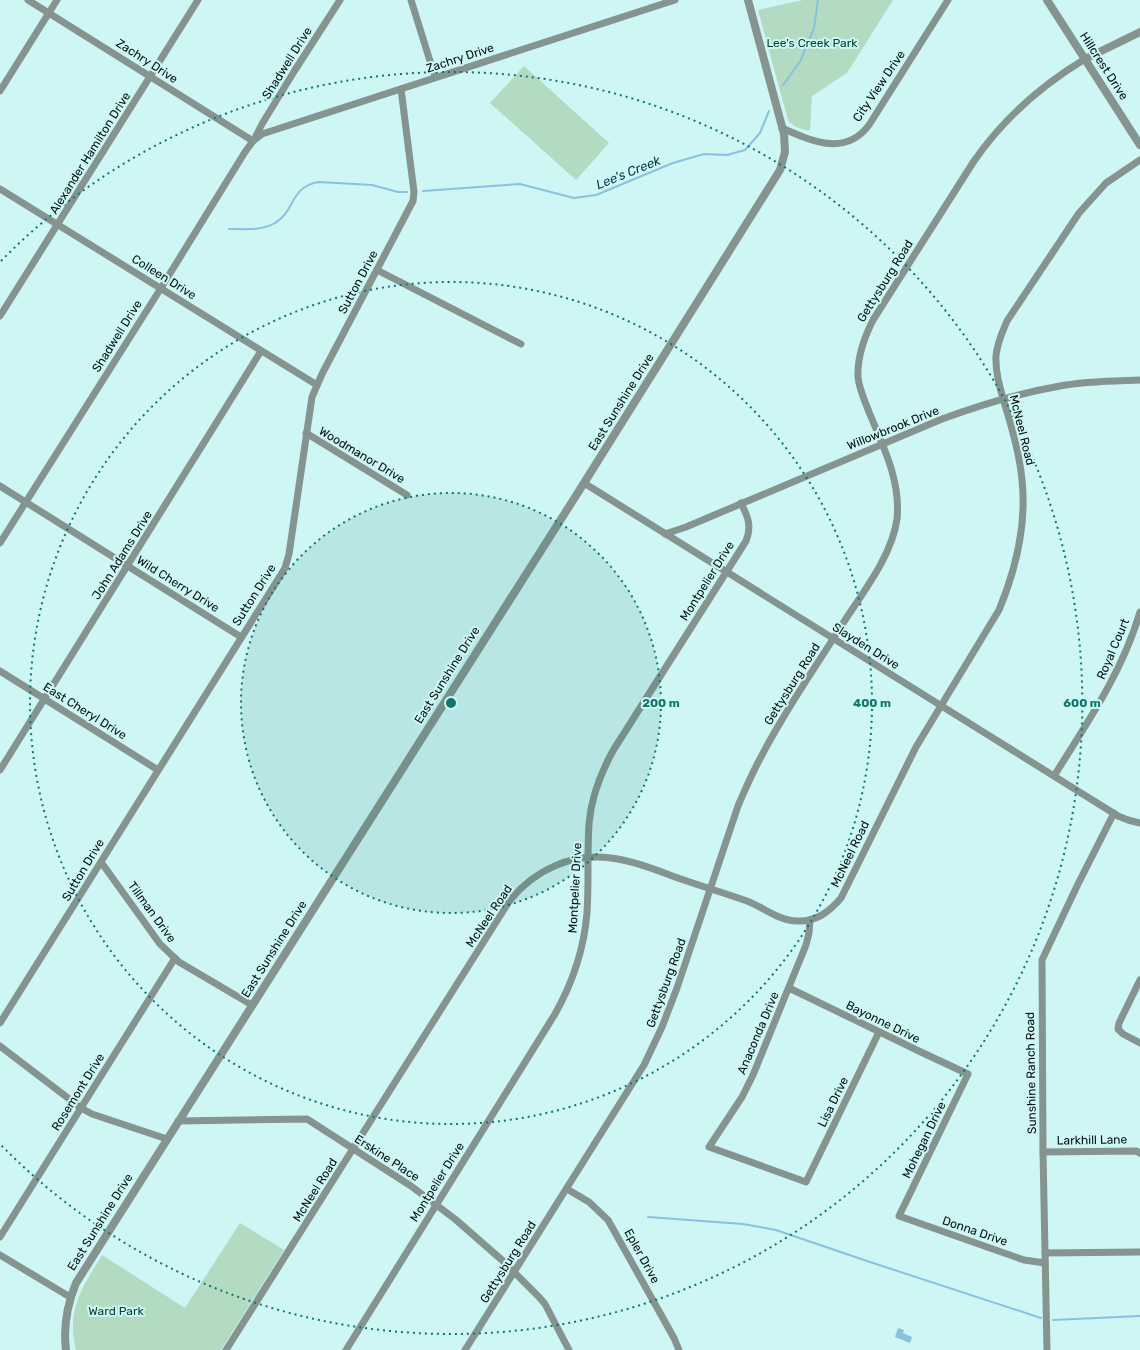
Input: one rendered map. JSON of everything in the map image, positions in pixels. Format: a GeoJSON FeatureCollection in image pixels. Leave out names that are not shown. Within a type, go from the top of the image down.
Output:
{"type":"FeatureCollection","features":[{"type":"Feature","properties":{"kind":"street","name":"Zachry Drive"},"geometry":{"type":"LineString","coordinates":[[28,0],[150,77],[254,140],[262,134],[675,0]]}},
{"type":"Feature","properties":{"kind":"street"},"geometry":{"type":"LineString","coordinates":[[0,91],[57,0]]}},
{"type":"Feature","properties":{"kind":"street","name":"Alexander Hamilton Drive"},"geometry":{"type":"LineString","coordinates":[[0,316],[198,0]]}},
{"type":"Feature","properties":{"kind":"street","name":"Shadwell Drive"},"geometry":{"type":"LineString","coordinates":[[0,543],[245,152],[254,140],[278,97],[340,0]]}},
{"type":"Feature","properties":{"kind":"street"},"geometry":{"type":"LineString","coordinates":[[410,0],[434,78]]}},
{"type":"Feature","properties":{"kind":"street","name":"East Sunshine Drive"},"geometry":{"type":"LineString","coordinates":[[66,1350],[64,1332],[65,1318],[70,1297],[76,1283],[166,1139],[584,483],[780,170],[785,152],[782,128],[748,0]]}},
{"type":"Feature","properties":{"kind":"street","name":"City View Drive"},"geometry":{"type":"LineString","coordinates":[[782,128],[811,140],[829,144],[844,143],[856,137],[869,125],[948,0]]}},
{"type":"Feature","properties":{"kind":"street","name":"Hillcrest Drive"},"geometry":{"type":"LineString","coordinates":[[1047,0],[1140,145]]}},
{"type":"Feature","properties":{"kind":"street"},"geometry":{"type":"LineString","coordinates":[[1085,59],[1140,32]]}},
{"type":"Feature","properties":{"kind":"street","name":"Gettysburg Road"},"geometry":{"type":"LineString","coordinates":[[465,1350],[644,1065],[662,1027],[677,988],[738,806],[760,757],[889,548],[894,534],[897,518],[896,489],[892,471],[858,379],[860,356],[865,338],[873,320],[989,140],[1006,120],[1037,92],[1085,59]]}},
{"type":"Feature","properties":{"kind":"street","name":"Sutton Drive"},"geometry":{"type":"LineString","coordinates":[[0,1023],[285,568],[312,397],[413,201],[414,192],[401,89]]}},
{"type":"Feature","properties":{"kind":"street","name":"McNeel Road"},"geometry":{"type":"LineString","coordinates":[[226,1350],[510,900],[526,884],[545,870],[567,861],[588,857],[611,858],[634,863],[710,889],[747,902],[786,919],[796,921],[810,920],[823,915],[833,908],[844,893],[910,758],[999,610],[1011,581],[1020,543],[1023,518],[1022,481],[1018,451],[997,374],[996,357],[999,342],[1007,321],[1079,213],[1106,183],[1140,160]]}},
{"type":"Feature","properties":{"kind":"street","name":"Colleen Drive"},"geometry":{"type":"LineString","coordinates":[[0,189],[317,385]]}},
{"type":"Feature","properties":{"kind":"street"},"geometry":{"type":"LineString","coordinates":[[377,270],[521,344]]}},
{"type":"Feature","properties":{"kind":"street","name":"John Adams Drive"},"geometry":{"type":"LineString","coordinates":[[0,770],[261,351]]}},
{"type":"Feature","properties":{"kind":"street","name":"Willowbrook Drive"},"geometry":{"type":"LineString","coordinates":[[665,534],[942,419],[1004,399],[1061,386],[1101,381],[1140,380]]}},
{"type":"Feature","properties":{"kind":"street","name":"Woodmanor Drive"},"geometry":{"type":"LineString","coordinates":[[306,434],[407,495]]}},
{"type":"Feature","properties":{"kind":"street","name":"Slayden Drive"},"geometry":{"type":"LineString","coordinates":[[584,483],[1114,813],[1128,820],[1140,823]]}},
{"type":"Feature","properties":{"kind":"street","name":"Wild Cherry Drive"},"geometry":{"type":"LineString","coordinates":[[0,486],[241,637]]}},
{"type":"Feature","properties":{"kind":"street","name":"Montpelier Drive"},"geometry":{"type":"LineString","coordinates":[[346,1350],[566,994],[581,952],[587,914],[589,823],[597,786],[608,761],[748,535],[749,523],[742,503]]}},
{"type":"Feature","properties":{"kind":"street","name":"Royal Court"},"geometry":{"type":"LineString","coordinates":[[1054,776],[1114,679],[1127,652],[1140,615]]}},
{"type":"Feature","properties":{"kind":"street","name":"East Cheryl Drive"},"geometry":{"type":"LineString","coordinates":[[0,671],[158,770]]}},
{"type":"Feature","properties":{"kind":"street","name":"Sunshine Ranch Road"},"geometry":{"type":"LineString","coordinates":[[1047,1350],[1043,1152],[1042,960],[1114,813]]}},
{"type":"Feature","properties":{"kind":"street","name":"Tillman Drive"},"geometry":{"type":"LineString","coordinates":[[102,862],[160,944],[175,958],[252,1005]]}},
{"type":"Feature","properties":{"kind":"street","name":"Anaconda Drive"},"geometry":{"type":"LineString","coordinates":[[806,1182],[710,1147],[742,1097],[753,1075],[806,945],[810,933],[810,920]]}},
{"type":"Feature","properties":{"kind":"street","name":"Rosemont Drive"},"geometry":{"type":"LineString","coordinates":[[0,1238],[175,958]]}},
{"type":"Feature","properties":{"kind":"street"},"geometry":{"type":"LineString","coordinates":[[1140,980],[1119,1023],[1118,1029],[1123,1034],[1140,1043]]}},
{"type":"Feature","properties":{"kind":"street","name":"Bayonne Drive"},"geometry":{"type":"LineString","coordinates":[[789,988],[968,1074]]}},
{"type":"Feature","properties":{"kind":"street","name":"Lisa Drive"},"geometry":{"type":"LineString","coordinates":[[806,1182],[879,1032]]}},
{"type":"Feature","properties":{"kind":"street"},"geometry":{"type":"LineString","coordinates":[[0,1046],[81,1108],[92,1114],[166,1139]]}},
{"type":"Feature","properties":{"kind":"street","name":"Mohegan Drive"},"geometry":{"type":"LineString","coordinates":[[899,1216],[968,1074]]}},
{"type":"Feature","properties":{"kind":"street","name":"Erskine Place"},"geometry":{"type":"LineString","coordinates":[[178,1121],[307,1119],[411,1186],[436,1204],[471,1233],[533,1290],[544,1304],[569,1350]]}},
{"type":"Feature","properties":{"kind":"street","name":"Larkhill Lane"},"geometry":{"type":"LineString","coordinates":[[1043,1152],[1136,1151],[1140,1153]]}},
{"type":"Feature","properties":{"kind":"street","name":"Epler Drive"},"geometry":{"type":"LineString","coordinates":[[567,1189],[589,1202],[608,1220],[674,1338],[679,1350]]}},
{"type":"Feature","properties":{"kind":"street","name":"Donna Drive"},"geometry":{"type":"LineString","coordinates":[[899,1216],[1024,1260],[1045,1263]]}},
{"type":"Feature","properties":{"kind":"street"},"geometry":{"type":"LineString","coordinates":[[1045,1253],[1140,1252]]}},
{"type":"Feature","properties":{"kind":"street"},"geometry":{"type":"LineString","coordinates":[[0,1255],[70,1297]]}},
{"type":"Feature","properties":{"kind":"green space","name":"Lee's Creek Park"},"geometry":{"type":"Polygon","coordinates":[[[803,0],[893,0],[847,73],[812,96],[810,131],[795,126],[788,120],[758,10],[803,0]]]}},
{"type":"Feature","properties":{"kind":"green space"},"geometry":{"type":"Polygon","coordinates":[[[524,66],[609,143],[576,180],[490,103],[524,66]]]}},
{"type":"Feature","properties":{"kind":"green space","name":"Ward Park"},"geometry":{"type":"Polygon","coordinates":[[[240,1223],[284,1250],[221,1350],[76,1350],[73,1336],[73,1322],[78,1300],[82,1289],[102,1255],[185,1308],[240,1223]]]}},
{"type":"Feature","properties":{"kind":"water"},"geometry":{"type":"Polygon","coordinates":[[[898,1328],[904,1330],[903,1333],[912,1337],[910,1343],[895,1337],[898,1328]]]}},
{"type":"Feature","properties":{"kind":"waterway","name":"Lee's Creek"},"geometry":{"type":"LineString","coordinates":[[783,85],[801,60],[814,28],[818,0]]}},
{"type":"Feature","properties":{"kind":"waterway","name":"Lee's Creek"},"geometry":{"type":"LineString","coordinates":[[423,191],[520,184],[574,198],[596,195],[673,163],[704,154],[727,155],[745,150],[760,133],[769,111]]}},
{"type":"Feature","properties":{"kind":"waterway","name":"Lee's Creek"},"geometry":{"type":"LineString","coordinates":[[229,229],[246,229],[270,226],[286,213],[303,189],[310,184],[319,182],[372,185],[398,192],[407,192]]}},
{"type":"Feature","properties":{"kind":"waterway"},"geometry":{"type":"LineString","coordinates":[[648,1217],[743,1224],[776,1230],[1041,1318]]}},
{"type":"Feature","properties":{"kind":"waterway"},"geometry":{"type":"LineString","coordinates":[[1053,1320],[1140,1316]]}}]}
